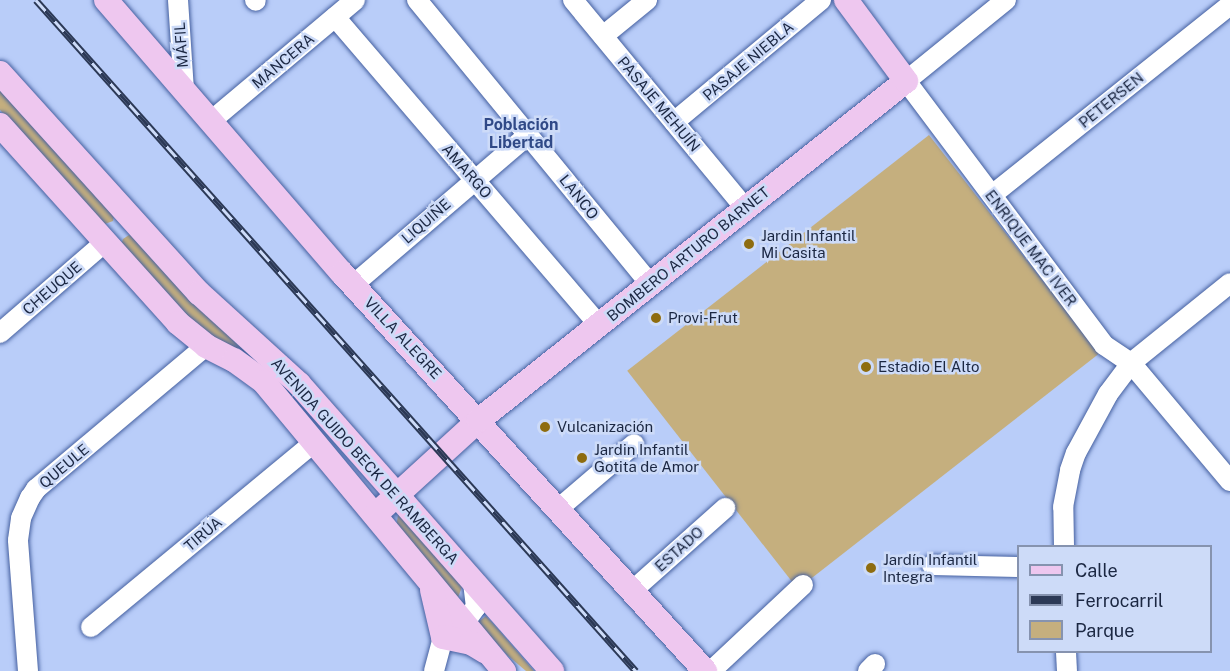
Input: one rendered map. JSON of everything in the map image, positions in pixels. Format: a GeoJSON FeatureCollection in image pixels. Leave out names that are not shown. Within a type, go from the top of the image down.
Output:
{"type":"FeatureCollection","features":[{"type":"Feature","properties":{"kind":"main road","name":"VILLA ALEGRE"},"geometry":{"type":"LineString","coordinates":[[106,0],[353,285],[479,420],[705,671]]}},
{"type":"Feature","properties":{"kind":"main road","name":"ENRIQUE MAC IVER"},"geometry":{"type":"LineString","coordinates":[[846,0],[906,81]]}},
{"type":"Feature","properties":{"kind":"main road","name":"AVENIDA GUIDO BECK DE RAMBERGA"},"geometry":{"type":"LineString","coordinates":[[0,73],[199,293],[299,384],[395,496],[552,671]]}},
{"type":"Feature","properties":{"kind":"main road","name":"BOMBERO ARTURO BARNET"},"geometry":{"type":"LineString","coordinates":[[375,515],[479,420],[906,81]]}},
{"type":"Feature","properties":{"kind":"main road","name":"AVENIDA GUIDO BECK DE RAMBERGA"},"geometry":{"type":"LineString","coordinates":[[4,138],[105,242],[178,323],[206,346],[234,360],[264,382],[499,665]]}},
{"type":"Feature","properties":{"kind":"main road"},"geometry":{"type":"LineString","coordinates":[[105,242],[131,218]]}},
{"type":"Feature","properties":{"kind":"main road"},"geometry":{"type":"LineString","coordinates":[[425,574],[438,605],[443,637],[471,643],[499,665]]}},
{"type":"Feature","properties":{"kind":"street","name":"MÁFIL"},"geometry":{"type":"LineString","coordinates":[[178,0],[184,90]]}},
{"type":"Feature","properties":{"kind":"street","name":"MANCERA"},"geometry":{"type":"LineString","coordinates":[[211,121],[355,0]]}},
{"type":"Feature","properties":{"kind":"street","name":"LANCO"},"geometry":{"type":"LineString","coordinates":[[417,0],[650,284]]}},
{"type":"Feature","properties":{"kind":"street","name":"PASAJE MEHUÍN"},"geometry":{"type":"LineString","coordinates":[[573,0],[745,208]]}},
{"type":"Feature","properties":{"kind":"street"},"geometry":{"type":"LineString","coordinates":[[603,36],[647,0]]}},
{"type":"Feature","properties":{"kind":"street","name":"PASAJE NIEBLA"},"geometry":{"type":"LineString","coordinates":[[674,122],[821,0]]}},
{"type":"Feature","properties":{"kind":"street","name":"BOMBERO ARTURO BARNET"},"geometry":{"type":"LineString","coordinates":[[906,81],[1006,0]]}},
{"type":"Feature","properties":{"kind":"street","name":"PETERSEN"},"geometry":{"type":"LineString","coordinates":[[992,195],[1230,4]]}},
{"type":"Feature","properties":{"kind":"street","name":"AMARGO"},"geometry":{"type":"LineString","coordinates":[[335,17],[599,325]]}},
{"type":"Feature","properties":{"kind":"street","name":"ENRIQUE MAC IVER"},"geometry":{"type":"LineString","coordinates":[[906,81],[1104,345],[1131,363],[1230,481]]}},
{"type":"Feature","properties":{"kind":"street","name":"LIQUIÑE"},"geometry":{"type":"LineString","coordinates":[[353,285],[528,135]]}},
{"type":"Feature","properties":{"kind":"street","name":"CHEUQUE"},"geometry":{"type":"LineString","coordinates":[[0,333],[105,242]]}},
{"type":"Feature","properties":{"kind":"street"},"geometry":{"type":"LineString","coordinates":[[1064,545],[1063,507],[1076,453],[1108,394],[1131,363],[1230,283]]}},
{"type":"Feature","properties":{"kind":"street","name":"QUEULE"},"geometry":{"type":"LineString","coordinates":[[28,671],[18,540],[24,508],[36,489],[206,346]]}},
{"type":"Feature","properties":{"kind":"street","name":"TIRÚA"},"geometry":{"type":"LineString","coordinates":[[91,627],[315,442]]}},
{"type":"Feature","properties":{"kind":"street"},"geometry":{"type":"LineString","coordinates":[[558,509],[634,444]]}},
{"type":"Feature","properties":{"kind":"street","name":"ESTADO"},"geometry":{"type":"LineString","coordinates":[[632,591],[725,508]]}},
{"type":"Feature","properties":{"kind":"street"},"geometry":{"type":"LineString","coordinates":[[932,565],[1017,567]]}},
{"type":"Feature","properties":{"kind":"street"},"geometry":{"type":"LineString","coordinates":[[434,671],[443,637],[465,622],[476,607],[473,582]]}},
{"type":"Feature","properties":{"kind":"street"},"geometry":{"type":"LineString","coordinates":[[711,671],[802,585]]}},
{"type":"Feature","properties":{"kind":"street"},"geometry":{"type":"LineString","coordinates":[[1066,653],[1067,671]]}},
{"type":"Feature","properties":{"kind":"green space"},"geometry":{"type":"Polygon","coordinates":[[[0,89],[114,215],[113,221],[105,224],[100,221],[0,110],[0,89]]]}},
{"type":"Feature","properties":{"kind":"green space","name":"Estadio El Alto"},"geometry":{"type":"Polygon","coordinates":[[[929,135],[1100,353],[798,589],[627,371],[929,135]]]}},
{"type":"Feature","properties":{"kind":"green space"},"geometry":{"type":"Polygon","coordinates":[[[129,235],[134,236],[278,382],[189,321],[121,245],[123,239],[129,235]]]}},
{"type":"Feature","properties":{"kind":"green space"},"geometry":{"type":"Polygon","coordinates":[[[399,510],[459,581],[462,587],[457,600],[396,527],[399,510]]]}},
{"type":"Feature","properties":{"kind":"green space"},"geometry":{"type":"Polygon","coordinates":[[[486,616],[534,671],[526,671],[507,655],[478,622],[486,616]]]}},
{"type":"Feature","properties":{"kind":"railway"},"geometry":{"type":"LineString","coordinates":[[36,0],[636,671]]}},
{"type":"Feature","properties":{"kind":"place","name":"Jardin Infantil Mi Casita"},"geometry":{"type":"Point","coordinates":[749,244]}},
{"type":"Feature","properties":{"kind":"place","name":"Provi-Frut"},"geometry":{"type":"Point","coordinates":[656,318]}},
{"type":"Feature","properties":{"kind":"place","name":"Estadio El Alto"},"geometry":{"type":"Point","coordinates":[866,367]}},
{"type":"Feature","properties":{"kind":"place","name":"Vulcanización"},"geometry":{"type":"Point","coordinates":[545,427]}},
{"type":"Feature","properties":{"kind":"place","name":"Jardin Infantil Gotita de Amor"},"geometry":{"type":"Point","coordinates":[582,458]}},
{"type":"Feature","properties":{"kind":"place","name":"Jardín Infantil Integra"},"geometry":{"type":"Point","coordinates":[871,568]}},
{"type":"Feature","properties":{"kind":"district","name":"Población Libertad"},"geometry":{"type":"Point","coordinates":[521,134]}}]}
